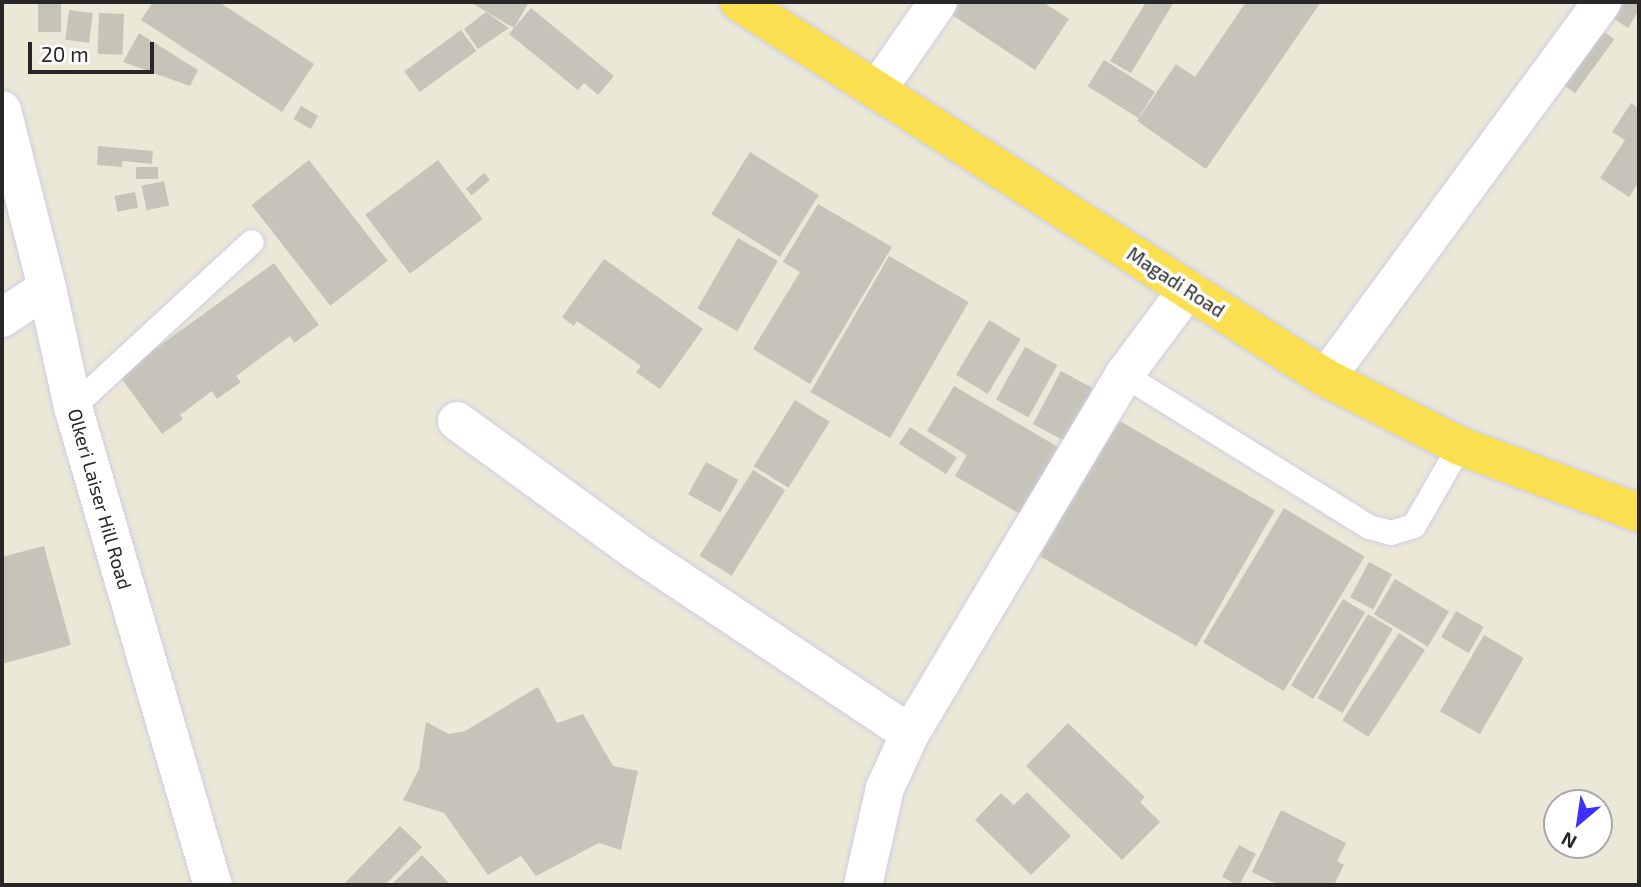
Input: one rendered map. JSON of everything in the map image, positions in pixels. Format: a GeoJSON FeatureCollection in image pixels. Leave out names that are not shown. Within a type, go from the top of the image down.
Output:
{"type":"FeatureCollection","features":[{"type":"Feature","properties":{"kind":"highway","name":"Magadi Road"},"geometry":{"type":"LineString","coordinates":[[739,2],[1326,378],[1460,446],[1639,513]]}},
{"type":"Feature","properties":{"kind":"street"},"geometry":{"type":"LineString","coordinates":[[877,90],[938,2]]}},
{"type":"Feature","properties":{"kind":"street"},"geometry":{"type":"LineString","coordinates":[[1326,378],[1602,2]]}},
{"type":"Feature","properties":{"kind":"street","name":"Olkeri Laiser Hill Road"},"geometry":{"type":"LineString","coordinates":[[2,110],[47,288],[73,407],[213,885]]}},
{"type":"Feature","properties":{"kind":"street"},"geometry":{"type":"LineString","coordinates":[[2,318],[47,288]]}},
{"type":"Feature","properties":{"kind":"street"},"geometry":{"type":"LineString","coordinates":[[863,885],[885,788],[911,734],[1124,375],[1188,289]]}},
{"type":"Feature","properties":{"kind":"street"},"geometry":{"type":"LineString","coordinates":[[457,421],[633,549],[911,734]]}},
{"type":"Feature","properties":{"kind":"lane"},"geometry":{"type":"LineString","coordinates":[[73,407],[252,242]]}},
{"type":"Feature","properties":{"kind":"lane"},"geometry":{"type":"LineString","coordinates":[[1124,375],[1369,527],[1391,533],[1414,526],[1460,446]]}},
{"type":"Feature","properties":{"kind":"building"},"geometry":{"type":"Polygon","coordinates":[[[38,2],[61,2],[61,32],[38,32],[38,2]]]}},
{"type":"Feature","properties":{"kind":"building"},"geometry":{"type":"Polygon","coordinates":[[[153,2],[219,2],[314,64],[282,112],[141,20],[153,2]]]}},
{"type":"Feature","properties":{"kind":"building"},"geometry":{"type":"Polygon","coordinates":[[[470,2],[529,2],[514,28],[470,2]]]}},
{"type":"Feature","properties":{"kind":"building"},"geometry":{"type":"Polygon","coordinates":[[[944,2],[1043,2],[1069,19],[1035,70],[940,7],[944,2]]]}},
{"type":"Feature","properties":{"kind":"building"},"geometry":{"type":"Polygon","coordinates":[[[1146,2],[1174,2],[1131,73],[1110,61],[1146,2]]]}},
{"type":"Feature","properties":{"kind":"building"},"geometry":{"type":"Polygon","coordinates":[[[1246,2],[1321,2],[1206,169],[1137,121],[1176,64],[1195,77],[1246,2]]]}},
{"type":"Feature","properties":{"kind":"building"},"geometry":{"type":"Polygon","coordinates":[[[1624,2],[1639,2],[1639,10],[1628,28],[1613,18],[1624,2]]]}},
{"type":"Feature","properties":{"kind":"building"},"geometry":{"type":"Polygon","coordinates":[[[531,8],[614,76],[598,95],[584,83],[578,90],[509,34],[531,8]]]}},
{"type":"Feature","properties":{"kind":"building"},"geometry":{"type":"Polygon","coordinates":[[[69,10],[93,13],[89,43],[65,40],[69,10]]]}},
{"type":"Feature","properties":{"kind":"building"},"geometry":{"type":"Polygon","coordinates":[[[486,12],[509,28],[478,49],[464,29],[486,12]]]}},
{"type":"Feature","properties":{"kind":"building"},"geometry":{"type":"Polygon","coordinates":[[[99,13],[124,14],[123,55],[98,54],[99,13]]]}},
{"type":"Feature","properties":{"kind":"building"},"geometry":{"type":"Polygon","coordinates":[[[1599,28],[1614,39],[1575,93],[1560,82],[1599,28]]]}},
{"type":"Feature","properties":{"kind":"building"},"geometry":{"type":"Polygon","coordinates":[[[461,30],[476,51],[420,92],[404,71],[461,30]]]}},
{"type":"Feature","properties":{"kind":"building"},"geometry":{"type":"Polygon","coordinates":[[[139,33],[198,70],[190,86],[123,62],[139,33]]]}},
{"type":"Feature","properties":{"kind":"building"},"geometry":{"type":"Polygon","coordinates":[[[1104,60],[1155,92],[1138,118],[1088,86],[1104,60]]]}},
{"type":"Feature","properties":{"kind":"building"},"geometry":{"type":"Polygon","coordinates":[[[1631,103],[1639,109],[1639,182],[1629,197],[1600,178],[1625,140],[1612,132],[1631,103]]]}},
{"type":"Feature","properties":{"kind":"building"},"geometry":{"type":"Polygon","coordinates":[[[301,106],[318,116],[311,129],[294,119],[301,106]]]}},
{"type":"Feature","properties":{"kind":"building"},"geometry":{"type":"Polygon","coordinates":[[[98,146],[153,151],[152,164],[122,161],[122,167],[97,165],[98,146]]]}},
{"type":"Feature","properties":{"kind":"building"},"geometry":{"type":"Polygon","coordinates":[[[750,152],[819,195],[780,257],[711,214],[750,152]]]}},
{"type":"Feature","properties":{"kind":"building"},"geometry":{"type":"Polygon","coordinates":[[[309,160],[388,261],[330,306],[251,205],[309,160]]]}},
{"type":"Feature","properties":{"kind":"building"},"geometry":{"type":"Polygon","coordinates":[[[438,160],[483,219],[410,274],[365,215],[438,160]]]}},
{"type":"Feature","properties":{"kind":"building"},"geometry":{"type":"Polygon","coordinates":[[[136,167],[158,167],[158,179],[136,179],[136,167]]]}},
{"type":"Feature","properties":{"kind":"building"},"geometry":{"type":"Polygon","coordinates":[[[484,173],[490,180],[472,196],[466,189],[484,173]]]}},
{"type":"Feature","properties":{"kind":"building"},"geometry":{"type":"Polygon","coordinates":[[[164,181],[169,205],[147,210],[142,186],[164,181]]]}},
{"type":"Feature","properties":{"kind":"building"},"geometry":{"type":"Polygon","coordinates":[[[135,192],[138,208],[117,212],[114,196],[135,192]]]}},
{"type":"Feature","properties":{"kind":"building"},"geometry":{"type":"Polygon","coordinates":[[[818,204],[892,247],[810,384],[753,349],[800,272],[783,262],[818,204]]]}},
{"type":"Feature","properties":{"kind":"building"},"geometry":{"type":"Polygon","coordinates":[[[738,238],[778,261],[737,331],[698,308],[738,238]]]}},
{"type":"Feature","properties":{"kind":"building"},"geometry":{"type":"Polygon","coordinates":[[[889,256],[969,302],[890,438],[810,392],[889,256]]]}},
{"type":"Feature","properties":{"kind":"building"},"geometry":{"type":"Polygon","coordinates":[[[604,259],[703,329],[660,389],[636,372],[641,366],[577,321],[574,326],[562,317],[604,259]]]}},
{"type":"Feature","properties":{"kind":"building"},"geometry":{"type":"Polygon","coordinates":[[[274,263],[319,325],[294,343],[290,336],[236,376],[241,382],[217,399],[212,391],[180,415],[183,419],[162,434],[119,375],[274,263]]]}},
{"type":"Feature","properties":{"kind":"building"},"geometry":{"type":"Polygon","coordinates":[[[989,320],[1021,339],[988,394],[956,375],[989,320]]]}},
{"type":"Feature","properties":{"kind":"building"},"geometry":{"type":"Polygon","coordinates":[[[1025,347],[1057,365],[1028,417],[996,399],[1025,347]]]}},
{"type":"Feature","properties":{"kind":"building"},"geometry":{"type":"Polygon","coordinates":[[[1061,371],[1093,388],[1065,441],[1033,424],[1061,371]]]}},
{"type":"Feature","properties":{"kind":"building"},"geometry":{"type":"Polygon","coordinates":[[[954,386],[1058,447],[1020,514],[955,476],[967,455],[927,431],[954,386]]]}},
{"type":"Feature","properties":{"kind":"building"},"geometry":{"type":"Polygon","coordinates":[[[795,400],[830,422],[788,488],[754,466],[795,400]]]}},
{"type":"Feature","properties":{"kind":"building"},"geometry":{"type":"Polygon","coordinates":[[[1118,420],[1275,510],[1196,646],[1040,556],[1118,420]]]}},
{"type":"Feature","properties":{"kind":"building"},"geometry":{"type":"Polygon","coordinates":[[[910,427],[957,457],[946,474],[899,444],[910,427]]]}},
{"type":"Feature","properties":{"kind":"building"},"geometry":{"type":"Polygon","coordinates":[[[706,462],[738,480],[720,512],[688,494],[706,462]]]}},
{"type":"Feature","properties":{"kind":"building"},"geometry":{"type":"Polygon","coordinates":[[[753,470],[785,490],[732,576],[699,556],[753,470]]]}},
{"type":"Feature","properties":{"kind":"building"},"geometry":{"type":"Polygon","coordinates":[[[1284,508],[1365,556],[1284,691],[1203,643],[1284,508]]]}},
{"type":"Feature","properties":{"kind":"building"},"geometry":{"type":"Polygon","coordinates":[[[44,546],[71,645],[2,664],[2,557],[44,546]]]}},
{"type":"Feature","properties":{"kind":"building"},"geometry":{"type":"Polygon","coordinates":[[[1369,562],[1392,574],[1373,610],[1350,597],[1369,562]]]}},
{"type":"Feature","properties":{"kind":"building"},"geometry":{"type":"Polygon","coordinates":[[[1395,579],[1449,611],[1428,647],[1374,614],[1395,579]]]}},
{"type":"Feature","properties":{"kind":"building"},"geometry":{"type":"Polygon","coordinates":[[[1343,599],[1365,612],[1313,699],[1291,686],[1343,599]]]}},
{"type":"Feature","properties":{"kind":"building"},"geometry":{"type":"Polygon","coordinates":[[[1456,611],[1484,627],[1469,653],[1441,637],[1456,611]]]}},
{"type":"Feature","properties":{"kind":"building"},"geometry":{"type":"Polygon","coordinates":[[[1368,614],[1393,629],[1342,713],[1318,698],[1368,614]]]}},
{"type":"Feature","properties":{"kind":"building"},"geometry":{"type":"Polygon","coordinates":[[[1399,633],[1425,650],[1368,737],[1342,720],[1399,633]]]}},
{"type":"Feature","properties":{"kind":"building"},"geometry":{"type":"Polygon","coordinates":[[[1484,635],[1524,658],[1480,734],[1440,711],[1484,635]]]}},
{"type":"Feature","properties":{"kind":"building"},"geometry":{"type":"Polygon","coordinates":[[[538,687],[557,723],[583,714],[613,766],[638,771],[621,850],[599,843],[536,876],[521,856],[488,875],[444,813],[403,800],[419,769],[426,722],[449,734],[465,731],[538,687]]]}},
{"type":"Feature","properties":{"kind":"building"},"geometry":{"type":"Polygon","coordinates":[[[1068,723],[1145,797],[1140,802],[1160,822],[1122,860],[1026,766],[1068,723]]]}},
{"type":"Feature","properties":{"kind":"building"},"geometry":{"type":"Polygon","coordinates":[[[1027,792],[1071,836],[1031,875],[975,820],[1001,793],[1014,805],[1027,792]]]}},
{"type":"Feature","properties":{"kind":"building"},"geometry":{"type":"Polygon","coordinates":[[[1281,810],[1346,843],[1337,861],[1344,865],[1334,885],[1279,885],[1252,872],[1281,810]]]}},
{"type":"Feature","properties":{"kind":"building"},"geometry":{"type":"Polygon","coordinates":[[[400,826],[422,847],[385,885],[343,885],[400,826]]]}},
{"type":"Feature","properties":{"kind":"building"},"geometry":{"type":"Polygon","coordinates":[[[1239,845],[1256,854],[1239,885],[1222,877],[1239,845]]]}},
{"type":"Feature","properties":{"kind":"building"},"geometry":{"type":"Polygon","coordinates":[[[422,855],[451,885],[391,885],[422,855]]]}}]}
